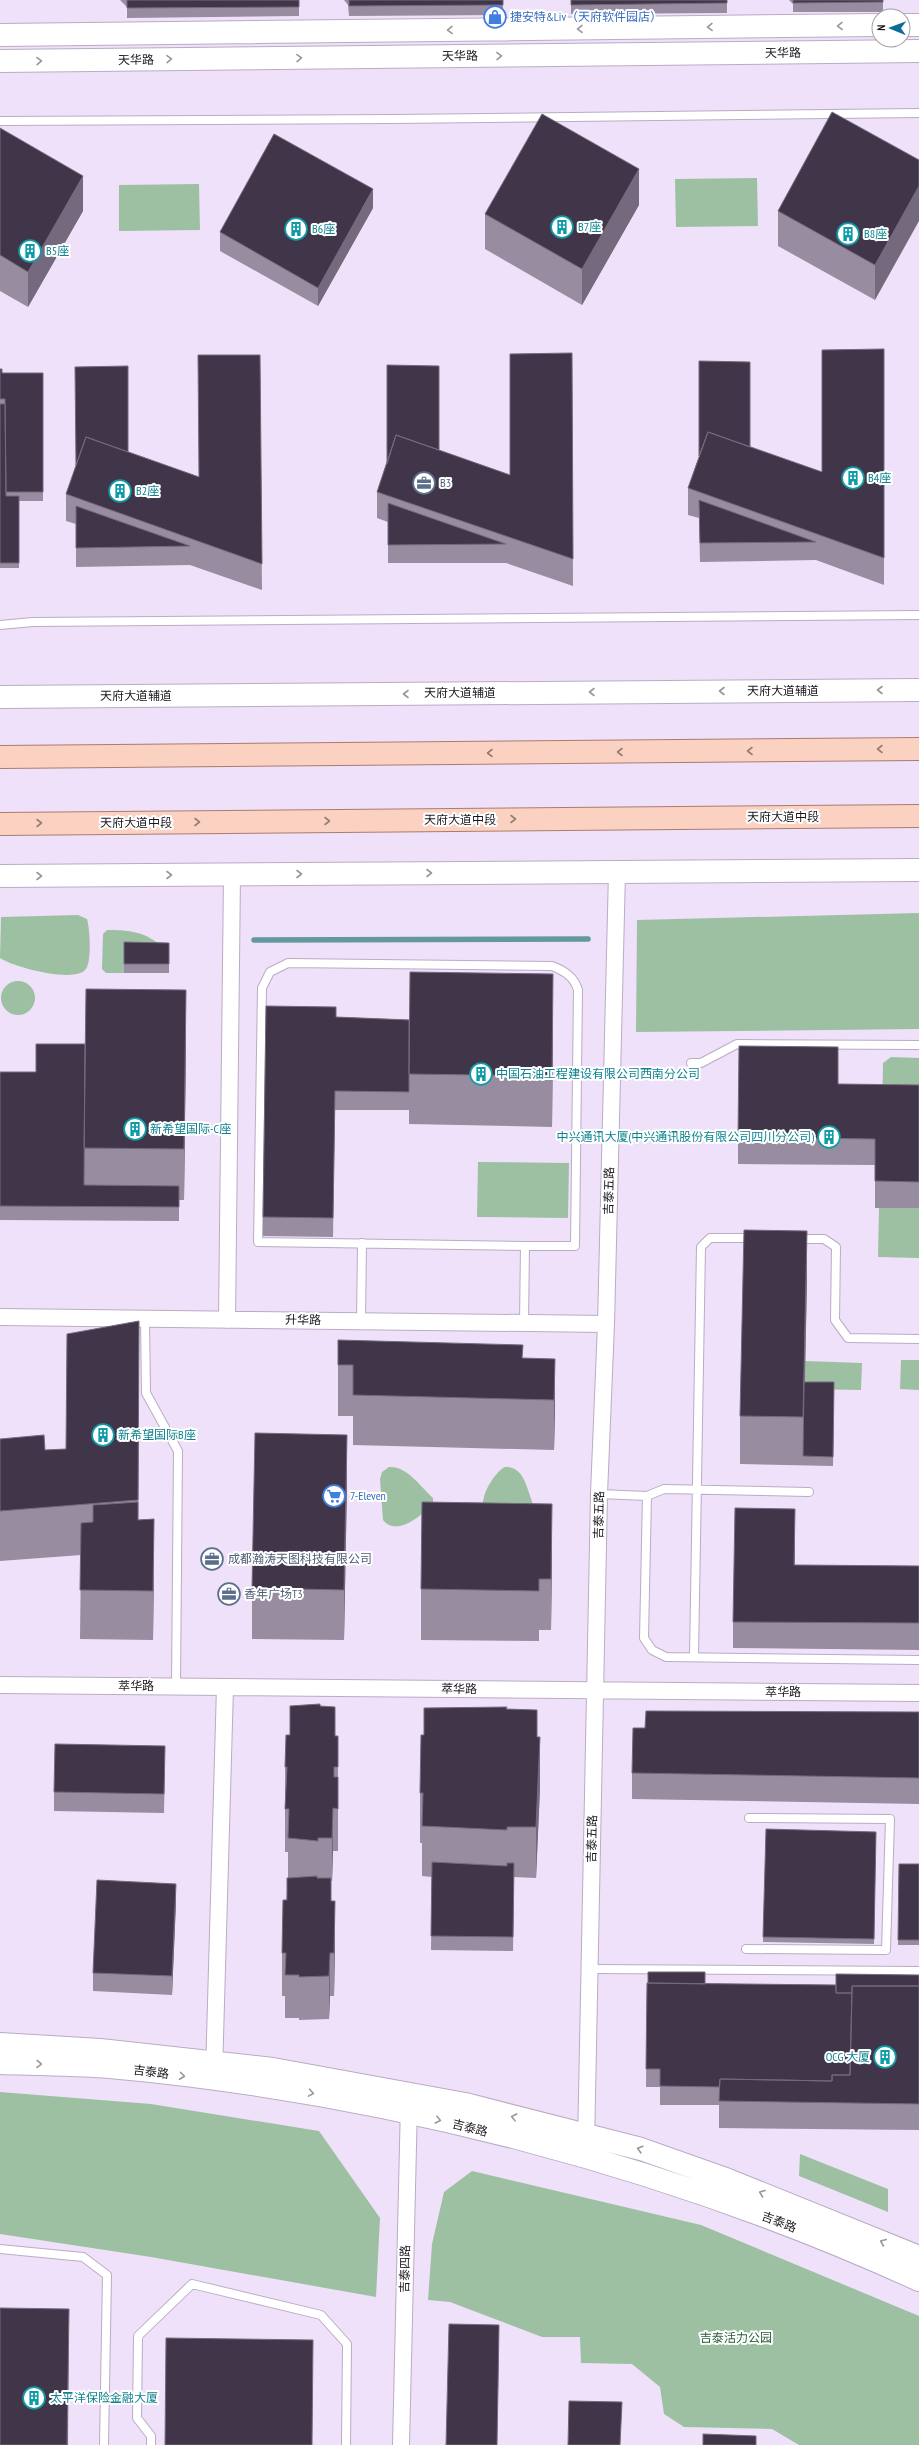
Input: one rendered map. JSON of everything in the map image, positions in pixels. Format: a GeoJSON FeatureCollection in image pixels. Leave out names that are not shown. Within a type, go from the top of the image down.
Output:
{"type":"FeatureCollection","features":[{"type":"Feature","properties":{"kind":"main road"},"geometry":{"type":"LineString","coordinates":[[0,757],[919,749]]}},
{"type":"Feature","properties":{"kind":"main road","name":"天府大道中段"},"geometry":{"type":"LineString","coordinates":[[0,824],[919,816]]}},
{"type":"Feature","properties":{"kind":"street"},"geometry":{"type":"LineString","coordinates":[[0,35],[871,25]]}},
{"type":"Feature","properties":{"kind":"street","name":"天华路"},"geometry":{"type":"LineString","coordinates":[[0,61],[919,51]]}},
{"type":"Feature","properties":{"kind":"street","name":"天府大道辅道"},"geometry":{"type":"LineString","coordinates":[[0,697],[919,690]]}},
{"type":"Feature","properties":{"kind":"street"},"geometry":{"type":"LineString","coordinates":[[0,876],[919,870]]}},
{"type":"Feature","properties":{"kind":"street","name":"吉泰五路"},"geometry":{"type":"LineString","coordinates":[[586,2158],[599,1494],[606,1324],[617,872]]}},
{"type":"Feature","properties":{"kind":"street"},"geometry":{"type":"LineString","coordinates":[[227,1320],[232,875]]}},
{"type":"Feature","properties":{"kind":"street","name":"升华路"},"geometry":{"type":"LineString","coordinates":[[0,1317],[606,1324]]}},
{"type":"Feature","properties":{"kind":"street","name":"萃华路"},"geometry":{"type":"LineString","coordinates":[[0,1685],[919,1693]]}},
{"type":"Feature","properties":{"kind":"street"},"geometry":{"type":"LineString","coordinates":[[214,2071],[225,1687]]}},
{"type":"Feature","properties":{"kind":"street","name":"吉泰路"},"geometry":{"type":"LineString","coordinates":[[0,2044],[100,2050],[214,2071]]}},
{"type":"Feature","properties":{"kind":"street","name":"吉泰路"},"geometry":{"type":"LineString","coordinates":[[0,2063],[214,2071],[273,2069],[409,2103],[702,2192],[864,2255],[919,2280]]}},
{"type":"Feature","properties":{"kind":"street","name":"吉泰路"},"geometry":{"type":"LineString","coordinates":[[409,2103],[465,2104],[640,2149],[723,2178],[919,2257]]}},
{"type":"Feature","properties":{"kind":"street","name":"吉泰四路"},"geometry":{"type":"LineString","coordinates":[[401,2445],[409,2103]]}},
{"type":"Feature","properties":{"kind":"lane"},"geometry":{"type":"LineString","coordinates":[[0,121],[394,119],[919,113]]}},
{"type":"Feature","properties":{"kind":"lane"},"geometry":{"type":"LineString","coordinates":[[0,625],[33,622],[919,615]]}},
{"type":"Feature","properties":{"kind":"lane"},"geometry":{"type":"LineString","coordinates":[[288,963],[552,966],[560,969],[575,981],[578,990],[575,1246],[525,1246],[258,1242],[262,988],[270,972],[288,963]]}},
{"type":"Feature","properties":{"kind":"lane"},"geometry":{"type":"LineString","coordinates":[[692,1063],[701,1063],[737,1044],[919,1045]]}},
{"type":"Feature","properties":{"kind":"lane"},"geometry":{"type":"LineString","coordinates":[[694,1657],[701,1247],[710,1238],[763,1238]]}},
{"type":"Feature","properties":{"kind":"lane"},"geometry":{"type":"LineString","coordinates":[[786,1239],[824,1239],[836,1247],[834,1320],[848,1338],[919,1339]]}},
{"type":"Feature","properties":{"kind":"lane"},"geometry":{"type":"LineString","coordinates":[[361,1321],[362,1243]]}},
{"type":"Feature","properties":{"kind":"lane"},"geometry":{"type":"LineString","coordinates":[[524,1323],[525,1246]]}},
{"type":"Feature","properties":{"kind":"lane"},"geometry":{"type":"LineString","coordinates":[[144,1319],[146,1392],[178,1450],[176,1686]]}},
{"type":"Feature","properties":{"kind":"lane"},"geometry":{"type":"LineString","coordinates":[[599,1494],[647,1496],[664,1489],[809,1492]]}},
{"type":"Feature","properties":{"kind":"lane"},"geometry":{"type":"LineString","coordinates":[[647,1496],[644,1638],[652,1650],[666,1656],[919,1660]]}},
{"type":"Feature","properties":{"kind":"lane"},"geometry":{"type":"LineString","coordinates":[[746,1949],[886,1950],[890,1819],[749,1818]]}},
{"type":"Feature","properties":{"kind":"lane"},"geometry":{"type":"LineString","coordinates":[[590,1969],[919,1971]]}},
{"type":"Feature","properties":{"kind":"lane"},"geometry":{"type":"LineString","coordinates":[[0,2249],[83,2257],[106,2275],[104,2445]]}},
{"type":"Feature","properties":{"kind":"lane"},"geometry":{"type":"LineString","coordinates":[[151,2445],[151,2436],[137,2418],[138,2336],[192,2284],[321,2315],[347,2344],[346,2445]]}},
{"type":"Feature","properties":{"kind":"green space"},"geometry":{"type":"Polygon","coordinates":[[[757,178],[758,226],[676,227],[675,179],[757,178]]]}},
{"type":"Feature","properties":{"kind":"green space"},"geometry":{"type":"Polygon","coordinates":[[[199,184],[200,230],[119,231],[119,185],[199,184]]]}},
{"type":"Feature","properties":{"kind":"green space"},"geometry":{"type":"Polygon","coordinates":[[[919,913],[919,1029],[636,1032],[637,920],[919,913]]]}},
{"type":"Feature","properties":{"kind":"green space"},"geometry":{"type":"Polygon","coordinates":[[[78,915],[87,919],[90,954],[85,970],[78,974],[68,975],[43,972],[17,966],[0,958],[1,917],[78,915]]]}},
{"type":"Feature","properties":{"kind":"green space"},"geometry":{"type":"Polygon","coordinates":[[[107,930],[134,932],[147,936],[159,944],[124,952],[124,973],[106,973],[102,969],[103,934],[107,930]]]}},
{"type":"Feature","properties":{"kind":"green space"},"geometry":{"type":"Polygon","coordinates":[[[21,981],[30,986],[34,991],[34,1005],[30,1010],[25,1014],[15,1015],[11,1014],[2,1005],[1,995],[2,991],[11,982],[21,981]]]}},
{"type":"Feature","properties":{"kind":"green space"},"geometry":{"type":"Polygon","coordinates":[[[891,1057],[919,1058],[919,1111],[882,1111],[883,1063],[891,1057]]]}},
{"type":"Feature","properties":{"kind":"green space"},"geometry":{"type":"Polygon","coordinates":[[[478,1162],[569,1163],[568,1218],[477,1217],[478,1162]]]}},
{"type":"Feature","properties":{"kind":"green space"},"geometry":{"type":"Polygon","coordinates":[[[879,1208],[919,1208],[919,1258],[878,1257],[879,1208]]]}},
{"type":"Feature","properties":{"kind":"green space"},"geometry":{"type":"Polygon","coordinates":[[[901,1360],[919,1360],[919,1390],[900,1389],[901,1360]]]}},
{"type":"Feature","properties":{"kind":"green space"},"geometry":{"type":"Polygon","coordinates":[[[805,1361],[862,1363],[861,1390],[804,1389],[805,1361]]]}},
{"type":"Feature","properties":{"kind":"green space"},"geometry":{"type":"Polygon","coordinates":[[[389,1467],[402,1470],[407,1473],[433,1498],[433,1503],[422,1514],[416,1519],[402,1526],[388,1525],[383,1520],[380,1479],[382,1472],[389,1467]]]}},
{"type":"Feature","properties":{"kind":"green space"},"geometry":{"type":"Polygon","coordinates":[[[505,1467],[517,1470],[521,1474],[527,1485],[533,1504],[483,1504],[485,1494],[490,1483],[497,1473],[505,1467]]]}},
{"type":"Feature","properties":{"kind":"green space"},"geometry":{"type":"Polygon","coordinates":[[[0,2092],[151,2104],[319,2131],[380,2218],[376,2297],[151,2257],[0,2234],[0,2092]]]}},
{"type":"Feature","properties":{"kind":"green space"},"geometry":{"type":"Polygon","coordinates":[[[800,2154],[888,2189],[888,2212],[799,2176],[800,2154]]]}},
{"type":"Feature","properties":{"kind":"green space","name":"吉泰活力公园"},"geometry":{"type":"Polygon","coordinates":[[[472,2171],[701,2225],[919,2316],[919,2445],[799,2445],[772,2429],[684,2427],[664,2414],[660,2387],[632,2364],[581,2363],[580,2337],[542,2337],[450,2302],[428,2300],[432,2244],[444,2192],[472,2171]]]}},
{"type":"Feature","properties":{"kind":"building"},"geometry":{"type":"Polygon","coordinates":[[[127,0],[299,0],[299,7],[127,8],[127,0]]]}},
{"type":"Feature","properties":{"kind":"building"},"geometry":{"type":"Polygon","coordinates":[[[349,0],[503,0],[503,5],[349,6],[349,0]]]}},
{"type":"Feature","properties":{"kind":"building"},"geometry":{"type":"Polygon","coordinates":[[[571,0],[727,0],[727,3],[571,5],[571,0]]]}},
{"type":"Feature","properties":{"kind":"building"},"geometry":{"type":"Polygon","coordinates":[[[793,0],[883,0],[883,2],[793,3],[793,0]]]}},
{"type":"Feature","properties":{"kind":"building","name":"B8座"},"geometry":{"type":"Polygon","coordinates":[[[832,112],[919,160],[919,186],[875,265],[778,211],[832,112]]]}},
{"type":"Feature","properties":{"kind":"building","name":"B7座"},"geometry":{"type":"Polygon","coordinates":[[[542,114],[639,169],[582,269],[485,214],[542,114]]]}},
{"type":"Feature","properties":{"kind":"building","name":"B5座"},"geometry":{"type":"Polygon","coordinates":[[[0,128],[83,176],[28,272],[0,255],[0,128]]]}},
{"type":"Feature","properties":{"kind":"building","name":"B6座"},"geometry":{"type":"Polygon","coordinates":[[[274,134],[373,189],[318,288],[220,232],[274,134]]]}},
{"type":"Feature","properties":{"kind":"building","name":"B4座"},"geometry":{"type":"Polygon","coordinates":[[[884,349],[884,558],[688,488],[708,432],[822,472],[822,350],[884,349]]]}},
{"type":"Feature","properties":{"kind":"building","name":"B3"},"geometry":{"type":"Polygon","coordinates":[[[572,353],[573,559],[377,492],[396,435],[510,475],[510,354],[572,353]]]}},
{"type":"Feature","properties":{"kind":"building","name":"B2座"},"geometry":{"type":"Polygon","coordinates":[[[198,355],[260,355],[262,564],[66,494],[86,437],[199,477],[198,355]]]}},
{"type":"Feature","properties":{"kind":"building"},"geometry":{"type":"Polygon","coordinates":[[[699,361],[750,362],[750,447],[708,432],[699,456],[699,361]]]}},
{"type":"Feature","properties":{"kind":"building"},"geometry":{"type":"Polygon","coordinates":[[[387,365],[439,366],[439,450],[396,435],[387,464],[387,365]]]}},
{"type":"Feature","properties":{"kind":"building"},"geometry":{"type":"Polygon","coordinates":[[[128,366],[128,452],[86,437],[76,465],[75,367],[128,366]]]}},
{"type":"Feature","properties":{"kind":"building"},"geometry":{"type":"Polygon","coordinates":[[[0,369],[2,369],[2,373],[43,373],[43,492],[6,492],[5,399],[0,399],[0,369]]]}},
{"type":"Feature","properties":{"kind":"building"},"geometry":{"type":"Polygon","coordinates":[[[0,404],[5,404],[6,496],[19,496],[19,563],[0,563],[0,404]]]}},
{"type":"Feature","properties":{"kind":"building"},"geometry":{"type":"Polygon","coordinates":[[[699,500],[816,542],[700,543],[699,500]]]}},
{"type":"Feature","properties":{"kind":"building"},"geometry":{"type":"Polygon","coordinates":[[[388,503],[506,544],[388,545],[388,503]]]}},
{"type":"Feature","properties":{"kind":"building"},"geometry":{"type":"Polygon","coordinates":[[[76,506],[190,546],[76,548],[76,506]]]}},
{"type":"Feature","properties":{"kind":"building"},"geometry":{"type":"Polygon","coordinates":[[[124,942],[169,943],[169,964],[124,964],[124,942]]]}},
{"type":"Feature","properties":{"kind":"building"},"geometry":{"type":"Polygon","coordinates":[[[410,972],[553,974],[552,1076],[409,1074],[410,972]]]}},
{"type":"Feature","properties":{"kind":"building","name":"新希望国际-C座"},"geometry":{"type":"Polygon","coordinates":[[[86,989],[186,990],[184,1149],[84,1148],[86,989]]]}},
{"type":"Feature","properties":{"kind":"building"},"geometry":{"type":"Polygon","coordinates":[[[266,1006],[336,1007],[336,1017],[409,1020],[409,1092],[335,1091],[333,1218],[263,1217],[266,1006]]]}},
{"type":"Feature","properties":{"kind":"building"},"geometry":{"type":"Polygon","coordinates":[[[36,1044],[85,1044],[84,1185],[179,1186],[179,1207],[0,1206],[0,1072],[36,1072],[36,1044]]]}},
{"type":"Feature","properties":{"kind":"building","name":"中兴通讯大厦(中兴通讯股份有限公司四川分公司)"},"geometry":{"type":"Polygon","coordinates":[[[739,1046],[838,1047],[838,1084],[919,1085],[919,1182],[875,1181],[875,1139],[738,1137],[739,1046]]]}},
{"type":"Feature","properties":{"kind":"building"},"geometry":{"type":"Polygon","coordinates":[[[744,1230],[807,1231],[803,1417],[740,1416],[744,1230]]]}},
{"type":"Feature","properties":{"kind":"building"},"geometry":{"type":"Polygon","coordinates":[[[139,1321],[138,1500],[0,1511],[0,1439],[44,1435],[45,1450],[66,1449],[67,1334],[139,1321]]]}},
{"type":"Feature","properties":{"kind":"building"},"geometry":{"type":"Polygon","coordinates":[[[338,1340],[523,1345],[522,1358],[555,1359],[554,1400],[353,1395],[353,1365],[338,1365],[338,1340]]]}},
{"type":"Feature","properties":{"kind":"building"},"geometry":{"type":"Polygon","coordinates":[[[804,1382],[834,1382],[833,1457],[803,1456],[804,1382]]]}},
{"type":"Feature","properties":{"kind":"building"},"geometry":{"type":"Polygon","coordinates":[[[255,1433],[347,1435],[344,1590],[252,1588],[255,1433]]]}},
{"type":"Feature","properties":{"kind":"building"},"geometry":{"type":"Polygon","coordinates":[[[138,1502],[138,1520],[154,1519],[153,1591],[80,1590],[81,1523],[93,1522],[93,1505],[138,1502]]]}},
{"type":"Feature","properties":{"kind":"building"},"geometry":{"type":"Polygon","coordinates":[[[422,1502],[552,1504],[551,1579],[539,1579],[539,1591],[421,1589],[422,1502]]]}},
{"type":"Feature","properties":{"kind":"building"},"geometry":{"type":"Polygon","coordinates":[[[735,1508],[795,1509],[794,1565],[919,1566],[919,1623],[733,1622],[735,1508]]]}},
{"type":"Feature","properties":{"kind":"building"},"geometry":{"type":"Polygon","coordinates":[[[320,1704],[320,1706],[335,1707],[335,1736],[338,1736],[338,1767],[334,1767],[334,1777],[338,1777],[338,1809],[333,1808],[332,1838],[318,1838],[318,1841],[288,1838],[289,1809],[285,1809],[287,1767],[285,1767],[286,1735],[290,1735],[290,1706],[320,1704]]]}},
{"type":"Feature","properties":{"kind":"building"},"geometry":{"type":"Polygon","coordinates":[[[507,1707],[506,1709],[537,1710],[537,1737],[540,1737],[536,1827],[507,1827],[507,1830],[422,1826],[423,1793],[420,1793],[421,1735],[424,1735],[424,1708],[507,1707]]]}},
{"type":"Feature","properties":{"kind":"building"},"geometry":{"type":"Polygon","coordinates":[[[646,1711],[919,1712],[919,1778],[632,1773],[633,1728],[645,1728],[646,1711]]]}},
{"type":"Feature","properties":{"kind":"building"},"geometry":{"type":"Polygon","coordinates":[[[55,1744],[165,1746],[164,1794],[54,1792],[55,1744]]]}},
{"type":"Feature","properties":{"kind":"building"},"geometry":{"type":"Polygon","coordinates":[[[766,1829],[876,1832],[874,1939],[763,1937],[766,1829]]]}},
{"type":"Feature","properties":{"kind":"building"},"geometry":{"type":"Polygon","coordinates":[[[432,1862],[507,1866],[507,1863],[514,1863],[513,1937],[431,1936],[432,1862]]]}},
{"type":"Feature","properties":{"kind":"building"},"geometry":{"type":"Polygon","coordinates":[[[899,1864],[919,1864],[919,1940],[898,1940],[899,1864]]]}},
{"type":"Feature","properties":{"kind":"building"},"geometry":{"type":"Polygon","coordinates":[[[317,1876],[317,1878],[331,1878],[331,1901],[335,1901],[334,1953],[330,1953],[329,1976],[299,1977],[299,1975],[285,1975],[286,1953],[282,1953],[283,1900],[287,1900],[287,1878],[317,1876]]]}},
{"type":"Feature","properties":{"kind":"building"},"geometry":{"type":"Polygon","coordinates":[[[97,1880],[176,1884],[172,1976],[93,1973],[97,1880]]]}},
{"type":"Feature","properties":{"kind":"building"},"geometry":{"type":"Polygon","coordinates":[[[648,1972],[705,1972],[705,1984],[648,1983],[648,1972]]]}},
{"type":"Feature","properties":{"kind":"building"},"geometry":{"type":"Polygon","coordinates":[[[836,1974],[919,1975],[919,1986],[852,1986],[852,1993],[836,1993],[836,1974]]]}},
{"type":"Feature","properties":{"kind":"building"},"geometry":{"type":"Polygon","coordinates":[[[647,1983],[836,1985],[836,1993],[852,1993],[850,2075],[832,2075],[832,2081],[720,2079],[719,2087],[660,2086],[660,2069],[646,2069],[647,1983]]]}},
{"type":"Feature","properties":{"kind":"building"},"geometry":{"type":"Polygon","coordinates":[[[852,1986],[919,1986],[919,2104],[719,2101],[720,2079],[832,2081],[832,2075],[850,2075],[852,1986]]]}},
{"type":"Feature","properties":{"kind":"building","name":"太平洋保险金融大厦"},"geometry":{"type":"Polygon","coordinates":[[[0,2308],[69,2309],[67,2445],[0,2445],[0,2308]]]}},
{"type":"Feature","properties":{"kind":"building"},"geometry":{"type":"Polygon","coordinates":[[[449,2324],[499,2325],[497,2445],[446,2445],[449,2324]]]}},
{"type":"Feature","properties":{"kind":"building"},"geometry":{"type":"Polygon","coordinates":[[[166,2338],[313,2340],[312,2445],[165,2445],[166,2338]]]}},
{"type":"Feature","properties":{"kind":"building"},"geometry":{"type":"Polygon","coordinates":[[[569,2401],[622,2402],[620,2445],[568,2445],[569,2401]]]}},
{"type":"Feature","properties":{"kind":"building"},"geometry":{"type":"Polygon","coordinates":[[[703,2434],[756,2436],[756,2445],[703,2445],[703,2434]]]}},
{"type":"Feature","properties":{"kind":"waterway"},"geometry":{"type":"LineString","coordinates":[[254,940],[588,939]]}},
{"type":"Feature","properties":{"kind":"place","name":"捷安特&Liv（天府软件园店）"},"geometry":{"type":"Point","coordinates":[495,17]}},
{"type":"Feature","properties":{"kind":"place","name":"B7座"},"geometry":{"type":"Point","coordinates":[562,227]}},
{"type":"Feature","properties":{"kind":"place","name":"B6座"},"geometry":{"type":"Point","coordinates":[296,229]}},
{"type":"Feature","properties":{"kind":"place","name":"B8座"},"geometry":{"type":"Point","coordinates":[848,234]}},
{"type":"Feature","properties":{"kind":"place","name":"B5座"},"geometry":{"type":"Point","coordinates":[30,251]}},
{"type":"Feature","properties":{"kind":"place","name":"B4座"},"geometry":{"type":"Point","coordinates":[853,478]}},
{"type":"Feature","properties":{"kind":"place","name":"B3"},"geometry":{"type":"Point","coordinates":[424,483]}},
{"type":"Feature","properties":{"kind":"place","name":"B2座"},"geometry":{"type":"Point","coordinates":[120,491]}},
{"type":"Feature","properties":{"kind":"place","name":"中国石油工程建设有限公司西南分公司"},"geometry":{"type":"Point","coordinates":[481,1074]}},
{"type":"Feature","properties":{"kind":"place","name":"新希望国际-C座"},"geometry":{"type":"Point","coordinates":[135,1129]}},
{"type":"Feature","properties":{"kind":"place","name":"中兴通讯大厦(中兴通讯股份有限公司四川分公司)"},"geometry":{"type":"Point","coordinates":[829,1137]}},
{"type":"Feature","properties":{"kind":"place","name":"新希望国际B座"},"geometry":{"type":"Point","coordinates":[103,1435]}},
{"type":"Feature","properties":{"kind":"place","name":"7-Eleven"},"geometry":{"type":"Point","coordinates":[334,1496]}},
{"type":"Feature","properties":{"kind":"place","name":"成都瀚涛天图科技有限公司"},"geometry":{"type":"Point","coordinates":[212,1559]}},
{"type":"Feature","properties":{"kind":"place","name":"香年广场T3"},"geometry":{"type":"Point","coordinates":[229,1594]}},
{"type":"Feature","properties":{"kind":"place","name":"OCG 大厦"},"geometry":{"type":"Point","coordinates":[885,2057]}},
{"type":"Feature","properties":{"kind":"place","name":"太平洋保险金融大厦"},"geometry":{"type":"Point","coordinates":[34,2398]}}]}
